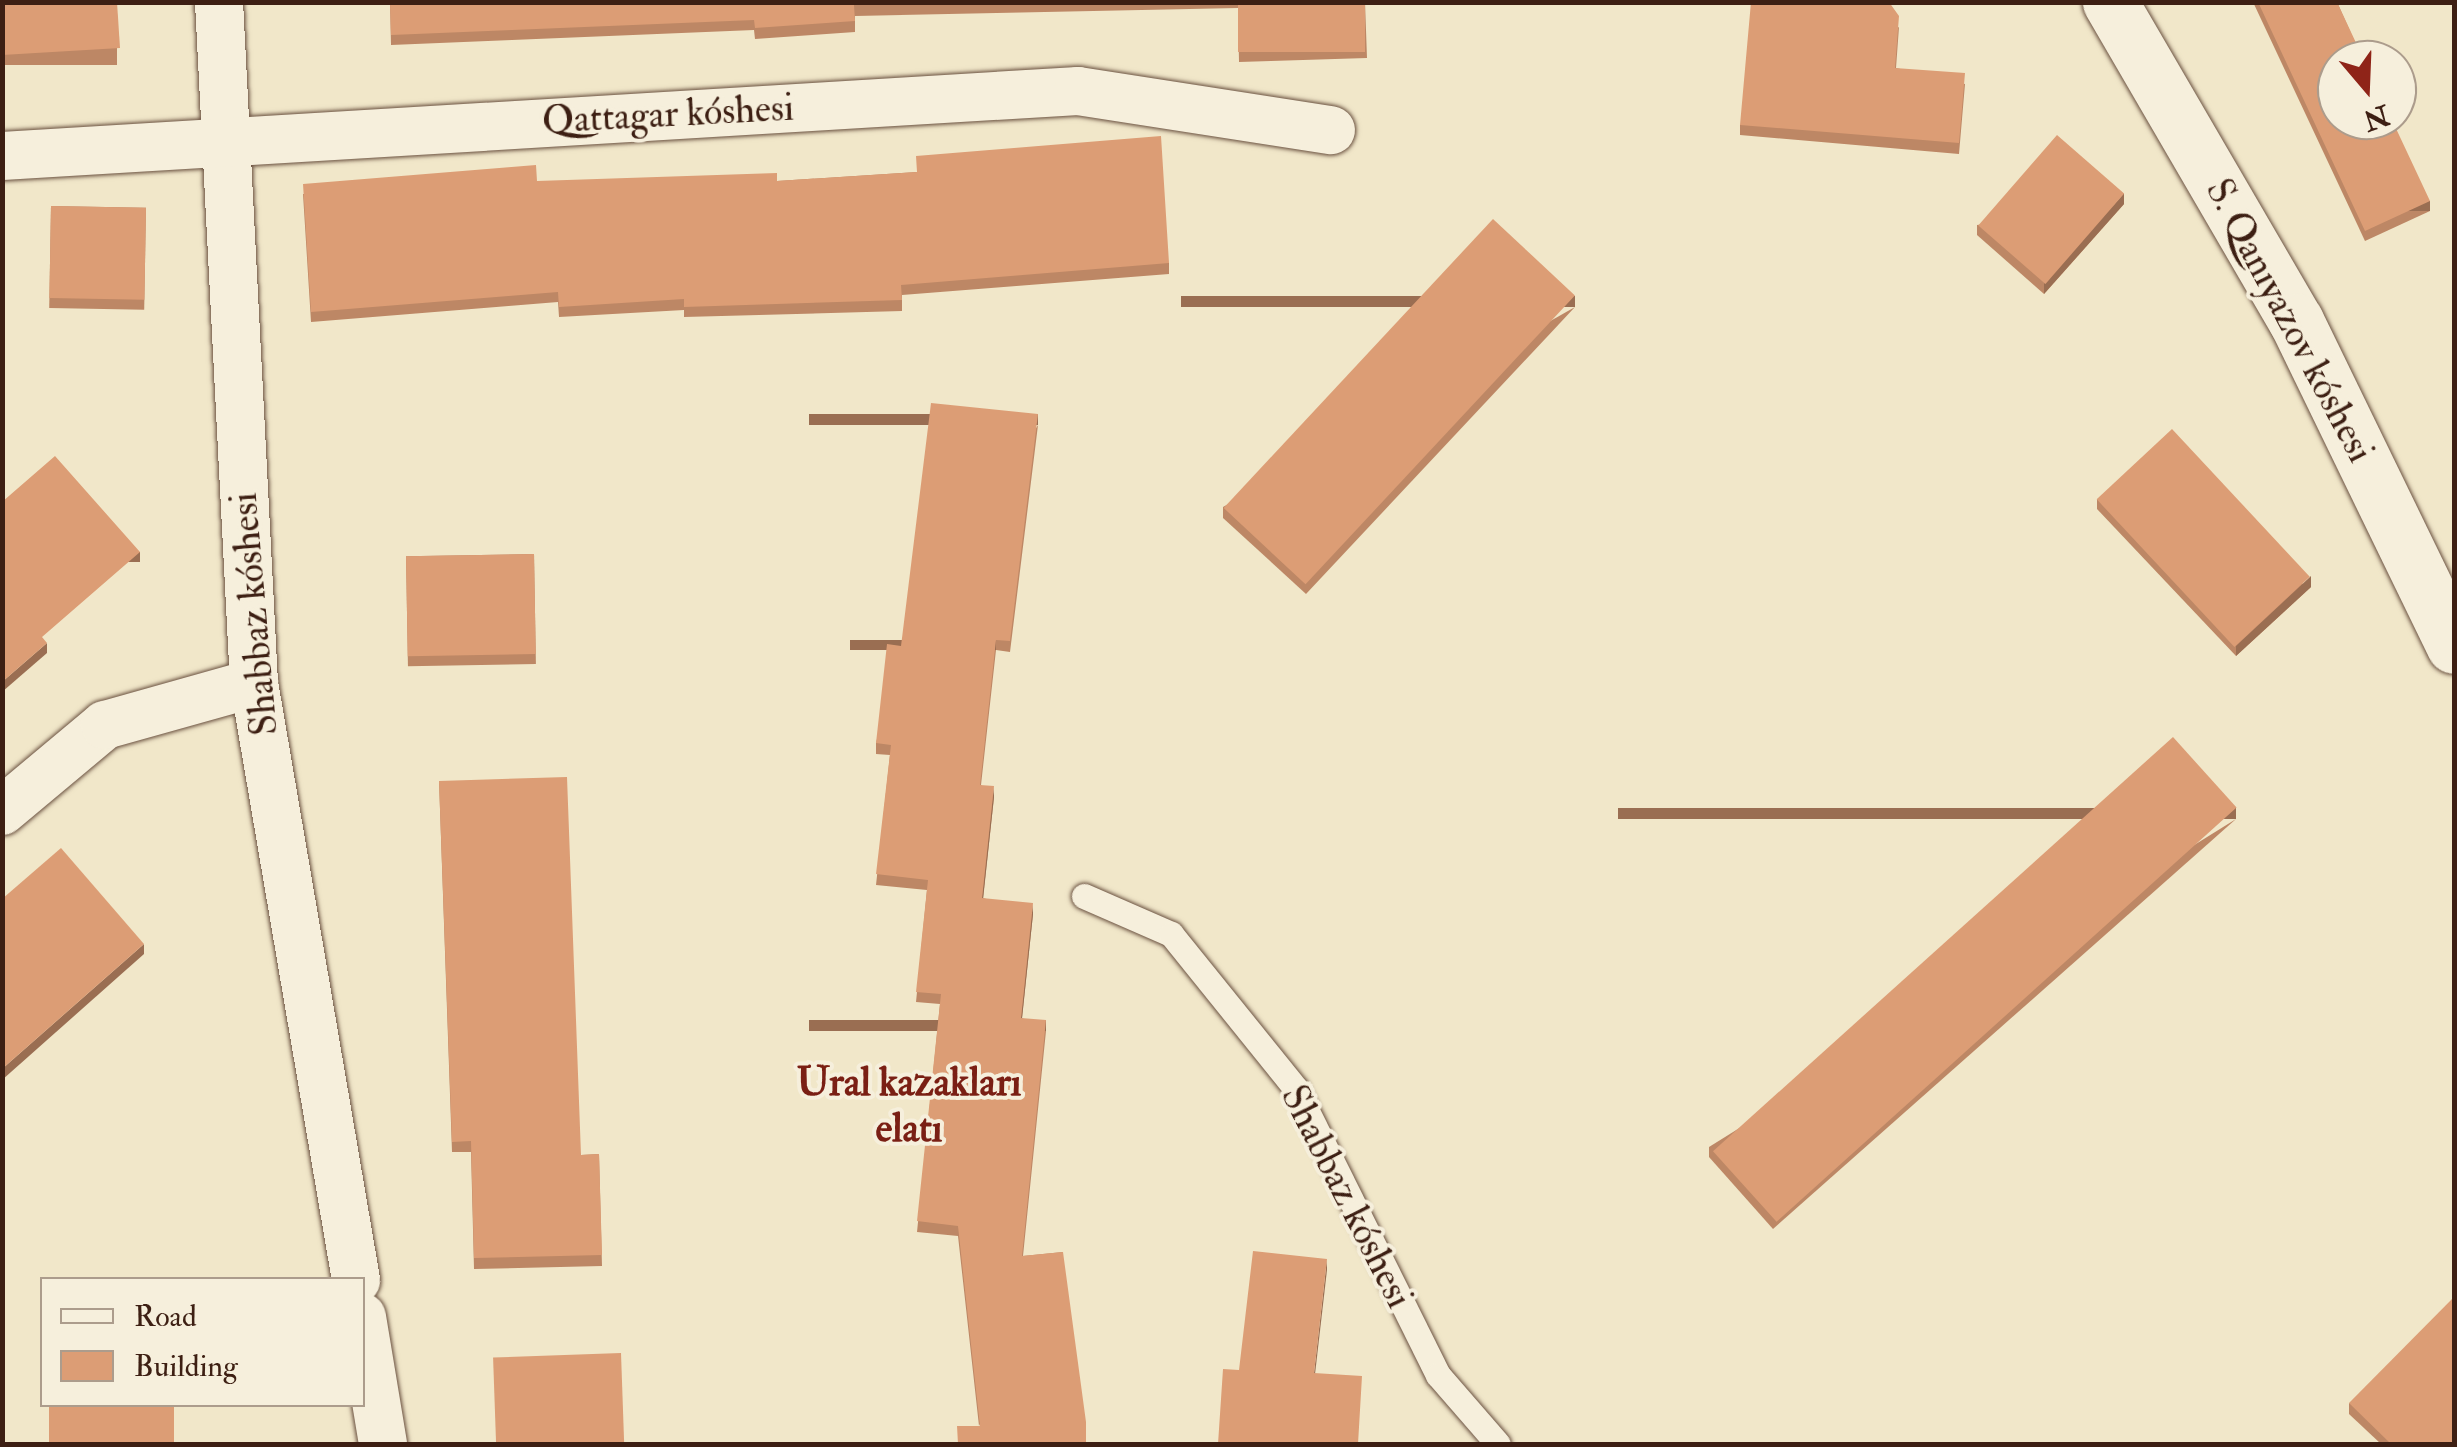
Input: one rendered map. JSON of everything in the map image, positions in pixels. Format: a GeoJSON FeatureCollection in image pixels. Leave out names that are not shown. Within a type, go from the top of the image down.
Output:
{"type":"FeatureCollection","features":[{"type":"Feature","properties":{"kind":"street","name":"Shabbaz kóshesi"},"geometry":{"type":"LineString","coordinates":[[219,2],[254,684],[355,1277]]}},
{"type":"Feature","properties":{"kind":"street","name":"S. Qanıyazov kóshesi"},"geometry":{"type":"LineString","coordinates":[[2110,2],[2296,320],[2454,646]]}},
{"type":"Feature","properties":{"kind":"street","name":"Qattagar kóshesi"},"geometry":{"type":"LineString","coordinates":[[2,156],[1078,91],[1331,130]]}},
{"type":"Feature","properties":{"kind":"street"},"geometry":{"type":"LineString","coordinates":[[2,812],[105,725],[254,684]]}},
{"type":"Feature","properties":{"kind":"street"},"geometry":{"type":"LineString","coordinates":[[365,1334],[384,1444]]}},
{"type":"Feature","properties":{"kind":"lane","name":"Shabbaz kóshesi"},"geometry":{"type":"LineString","coordinates":[[1084,896],[1171,934],[1296,1089],[1438,1375],[1498,1444]]}},
{"type":"Feature","properties":{"kind":"building"},"geometry":{"type":"Polygon","coordinates":[[[2,2],[117,2],[120,48],[2,55],[2,2]]]}},
{"type":"Feature","properties":{"kind":"building"},"geometry":{"type":"Polygon","coordinates":[[[390,2],[988,2],[854,5],[855,21],[755,28],[754,20],[391,35],[390,2]]]}},
{"type":"Feature","properties":{"kind":"building"},"geometry":{"type":"Polygon","coordinates":[[[1238,2],[1365,2],[1365,52],[1238,52],[1238,2]]]}},
{"type":"Feature","properties":{"kind":"building"},"geometry":{"type":"Polygon","coordinates":[[[1751,2],[1889,2],[1899,16],[1895,68],[1965,73],[1959,143],[1740,125],[1751,2]]]}},
{"type":"Feature","properties":{"kind":"building"},"geometry":{"type":"Polygon","coordinates":[[[2258,2],[2337,2],[2355,40],[2317,40],[2317,128],[2258,2]]]}},
{"type":"Feature","properties":{"kind":"building"},"geometry":{"type":"Polygon","coordinates":[[[2057,135],[2124,193],[2045,284],[1978,226],[2057,135]]]}},
{"type":"Feature","properties":{"kind":"building"},"geometry":{"type":"Polygon","coordinates":[[[1161,136],[1169,263],[901,285],[902,300],[684,307],[684,299],[559,307],[558,292],[311,312],[303,184],[536,165],[537,181],[777,173],[777,181],[917,172],[916,156],[1161,136]]]}},
{"type":"Feature","properties":{"kind":"building"},"geometry":{"type":"Polygon","coordinates":[[[2322,140],[2401,140],[2430,201],[2365,231],[2322,140]]]}},
{"type":"Feature","properties":{"kind":"building"},"geometry":{"type":"Polygon","coordinates":[[[51,206],[146,208],[144,300],[49,298],[51,206]]]}},
{"type":"Feature","properties":{"kind":"building"},"geometry":{"type":"Polygon","coordinates":[[[1493,219],[1575,295],[1306,584],[1224,508],[1493,219]]]}},
{"type":"Feature","properties":{"kind":"building"},"geometry":{"type":"Polygon","coordinates":[[[931,403],[1038,414],[1010,641],[996,640],[980,785],[994,786],[982,898],[1033,903],[1021,1018],[1046,1020],[1022,1256],[1063,1252],[1086,1444],[958,1444],[957,1426],[980,1426],[958,1226],[917,1221],[941,994],[916,992],[928,880],[876,874],[891,745],[876,743],[887,644],[901,646],[931,403]]]}},
{"type":"Feature","properties":{"kind":"building"},"geometry":{"type":"Polygon","coordinates":[[[2172,429],[2310,577],[2234,647],[2097,499],[2172,429]]]}},
{"type":"Feature","properties":{"kind":"building"},"geometry":{"type":"Polygon","coordinates":[[[55,456],[140,552],[42,637],[47,643],[2,682],[2,502],[55,456]]]}},
{"type":"Feature","properties":{"kind":"building"},"geometry":{"type":"Polygon","coordinates":[[[534,554],[536,654],[408,656],[406,556],[534,554]]]}},
{"type":"Feature","properties":{"kind":"building"},"geometry":{"type":"Polygon","coordinates":[[[2173,737],[2237,808],[1777,1222],[1713,1151],[2173,737]]]}},
{"type":"Feature","properties":{"kind":"building"},"geometry":{"type":"Polygon","coordinates":[[[567,777],[581,1155],[599,1154],[602,1255],[474,1258],[471,1141],[452,1142],[439,781],[567,777]]]}},
{"type":"Feature","properties":{"kind":"building"},"geometry":{"type":"Polygon","coordinates":[[[61,848],[144,944],[2,1069],[2,899],[61,848]]]}},
{"type":"Feature","properties":{"kind":"building"},"geometry":{"type":"Polygon","coordinates":[[[1253,1251],[1327,1259],[1314,1373],[1362,1376],[1358,1444],[1218,1444],[1223,1369],[1239,1370],[1253,1251]]]}},
{"type":"Feature","properties":{"kind":"building"},"geometry":{"type":"Polygon","coordinates":[[[2454,1297],[2454,1444],[2391,1444],[2349,1403],[2454,1297]]]}},
{"type":"Feature","properties":{"kind":"building"},"geometry":{"type":"Polygon","coordinates":[[[621,1353],[624,1444],[496,1444],[493,1357],[621,1353]]]}},
{"type":"Feature","properties":{"kind":"building"},"geometry":{"type":"Polygon","coordinates":[[[49,1407],[174,1407],[174,1444],[49,1444],[49,1407]]]}},
{"type":"Feature","properties":{"kind":"district","name":"Ural kazakları elatı"},"geometry":{"type":"Point","coordinates":[909,1106]}}]}
